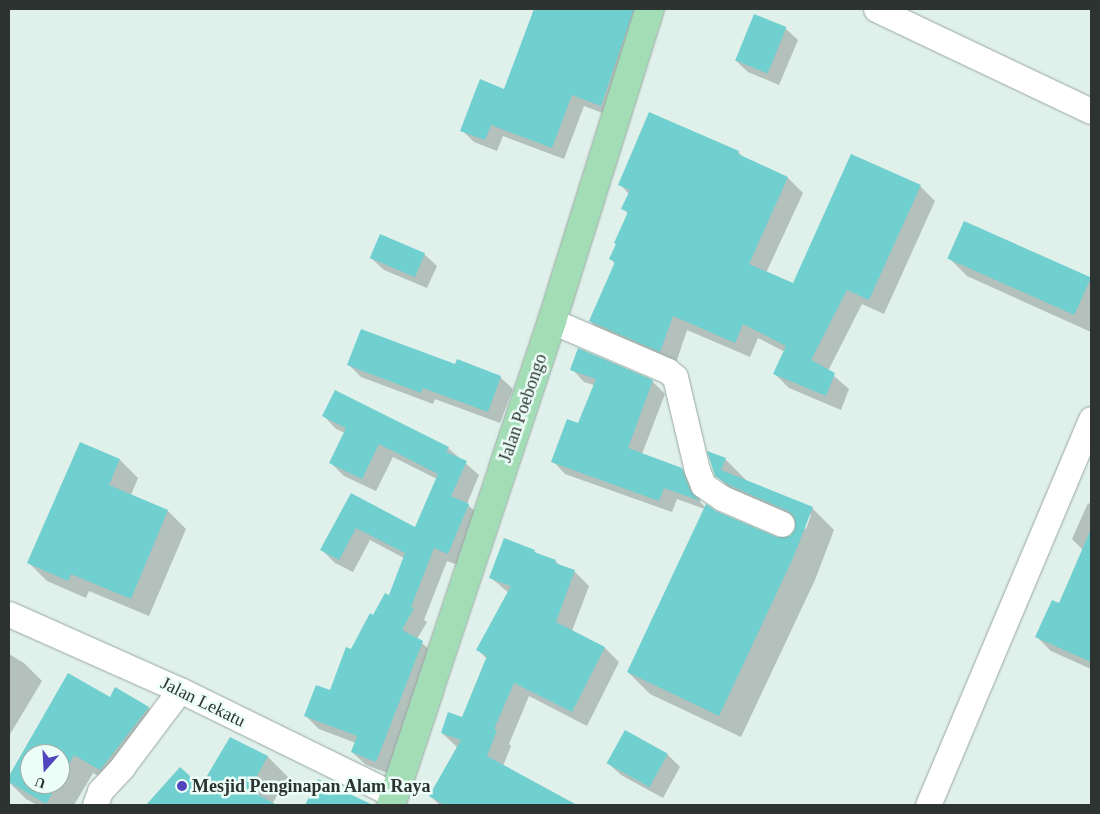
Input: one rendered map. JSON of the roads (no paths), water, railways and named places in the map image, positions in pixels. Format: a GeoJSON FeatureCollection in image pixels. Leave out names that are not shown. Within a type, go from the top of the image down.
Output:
{"type":"FeatureCollection","features":[{"type":"Feature","properties":{"kind":"main road","name":"Jalan Poebongo"},"geometry":{"type":"LineString","coordinates":[[392,800],[552,321],[650,9]]}},
{"type":"Feature","properties":{"kind":"street"},"geometry":{"type":"LineString","coordinates":[[876,9],[1091,111]]}},
{"type":"Feature","properties":{"kind":"street"},"geometry":{"type":"LineString","coordinates":[[552,321],[668,371],[675,377],[697,470],[703,484],[722,498],[782,524]]}},
{"type":"Feature","properties":{"kind":"street"},"geometry":{"type":"LineString","coordinates":[[928,805],[1091,419]]}},
{"type":"Feature","properties":{"kind":"street","name":"Jalan Lekatu"},"geometry":{"type":"LineString","coordinates":[[9,614],[180,690],[392,800]]}},
{"type":"Feature","properties":{"kind":"street"},"geometry":{"type":"LineString","coordinates":[[95,805],[100,791],[122,767],[180,690]]}},
{"type":"Feature","properties":{"kind":"place","name":"Mesjid Penginapan Alam Raya"},"geometry":{"type":"Point","coordinates":[182,786]}}]}
